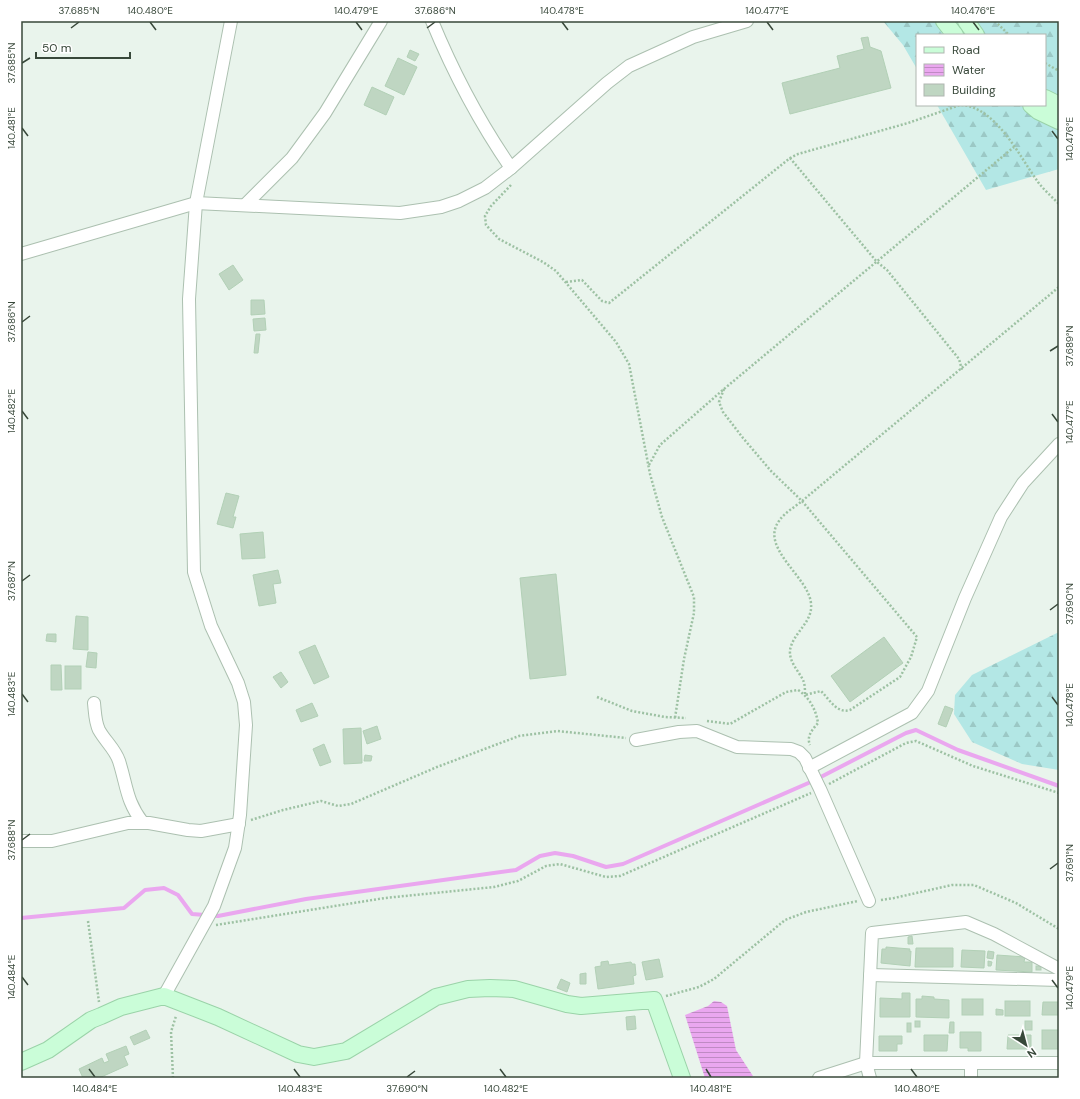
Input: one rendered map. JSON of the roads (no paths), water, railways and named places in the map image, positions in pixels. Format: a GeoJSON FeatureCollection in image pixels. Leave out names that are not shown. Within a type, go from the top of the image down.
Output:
{"type":"FeatureCollection","features":[{"type":"Feature","properties":{"kind":"street"},"geometry":{"type":"LineString","coordinates":[[164,996],[214,906],[226,877],[235,848],[239,824],[246,725],[244,702],[238,683],[211,626],[194,572],[189,299],[196,203],[231,21]]}},
{"type":"Feature","properties":{"kind":"street"},"geometry":{"type":"LineString","coordinates":[[245,205],[292,158],[325,113],[380,21]]}},
{"type":"Feature","properties":{"kind":"street"},"geometry":{"type":"LineString","coordinates":[[432,21],[464,89],[497,148],[511,168]]}},
{"type":"Feature","properties":{"kind":"street"},"geometry":{"type":"LineString","coordinates":[[21,254],[196,203],[400,213],[441,207],[459,201],[485,188],[511,168],[602,87],[629,66],[693,37],[747,21]]}},
{"type":"Feature","properties":{"kind":"street"},"geometry":{"type":"LineString","coordinates":[[944,21],[954,34]]}},
{"type":"Feature","properties":{"kind":"street"},"geometry":{"type":"LineString","coordinates":[[966,21],[975,34]]}},
{"type":"Feature","properties":{"kind":"street"},"geometry":{"type":"LineString","coordinates":[[1046,98],[1059,105]]}},
{"type":"Feature","properties":{"kind":"street"},"geometry":{"type":"LineString","coordinates":[[1032,106],[1038,111],[1059,121]]}},
{"type":"Feature","properties":{"kind":"street"},"geometry":{"type":"LineString","coordinates":[[814,766],[905,716],[918,707],[928,691],[965,598],[1001,517],[1023,484],[1058,446]]}},
{"type":"Feature","properties":{"kind":"street"},"geometry":{"type":"LineString","coordinates":[[94,703],[99,730],[114,749],[119,760],[131,805],[143,823]]}},
{"type":"Feature","properties":{"kind":"street"},"geometry":{"type":"LineString","coordinates":[[636,740],[679,732],[697,732],[737,747],[791,749],[799,752],[814,766],[820,789],[869,900]]}},
{"type":"Feature","properties":{"kind":"street"},"geometry":{"type":"LineString","coordinates":[[21,841],[52,841],[114,826],[143,823],[201,831],[239,824]]}},
{"type":"Feature","properties":{"kind":"street"},"geometry":{"type":"LineString","coordinates":[[870,1078],[866,1063],[872,933],[966,922],[994,934],[1059,969]]}},
{"type":"Feature","properties":{"kind":"street"},"geometry":{"type":"LineString","coordinates":[[870,975],[1059,980]]}},
{"type":"Feature","properties":{"kind":"street"},"geometry":{"type":"LineString","coordinates":[[21,1062],[48,1050],[91,1020],[121,1006],[164,996],[218,1017],[298,1054],[314,1057],[346,1051],[436,997],[468,989],[490,988],[514,989],[567,1004],[581,1006],[654,1000],[682,1078]]}},
{"type":"Feature","properties":{"kind":"street"},"geometry":{"type":"LineString","coordinates":[[819,1078],[866,1063],[1059,1063]]}},
{"type":"Feature","properties":{"kind":"street"},"geometry":{"type":"LineString","coordinates":[[971,1063],[971,1078]]}},
{"type":"Feature","properties":{"kind":"water"},"geometry":{"type":"Polygon","coordinates":[[[714,1001],[721,1002],[727,1006],[736,1050],[753,1076],[748,1078],[705,1078],[685,1015],[708,1006],[714,1001]]]}},
{"type":"Feature","properties":{"kind":"waterway"},"geometry":{"type":"LineString","coordinates":[[21,918],[124,908],[145,890],[164,888],[178,895],[192,914],[218,916],[306,899],[516,870],[540,856],[555,853],[573,856],[606,867],[623,864],[813,781],[906,733],[916,730],[958,750],[1059,786]]}}]}
